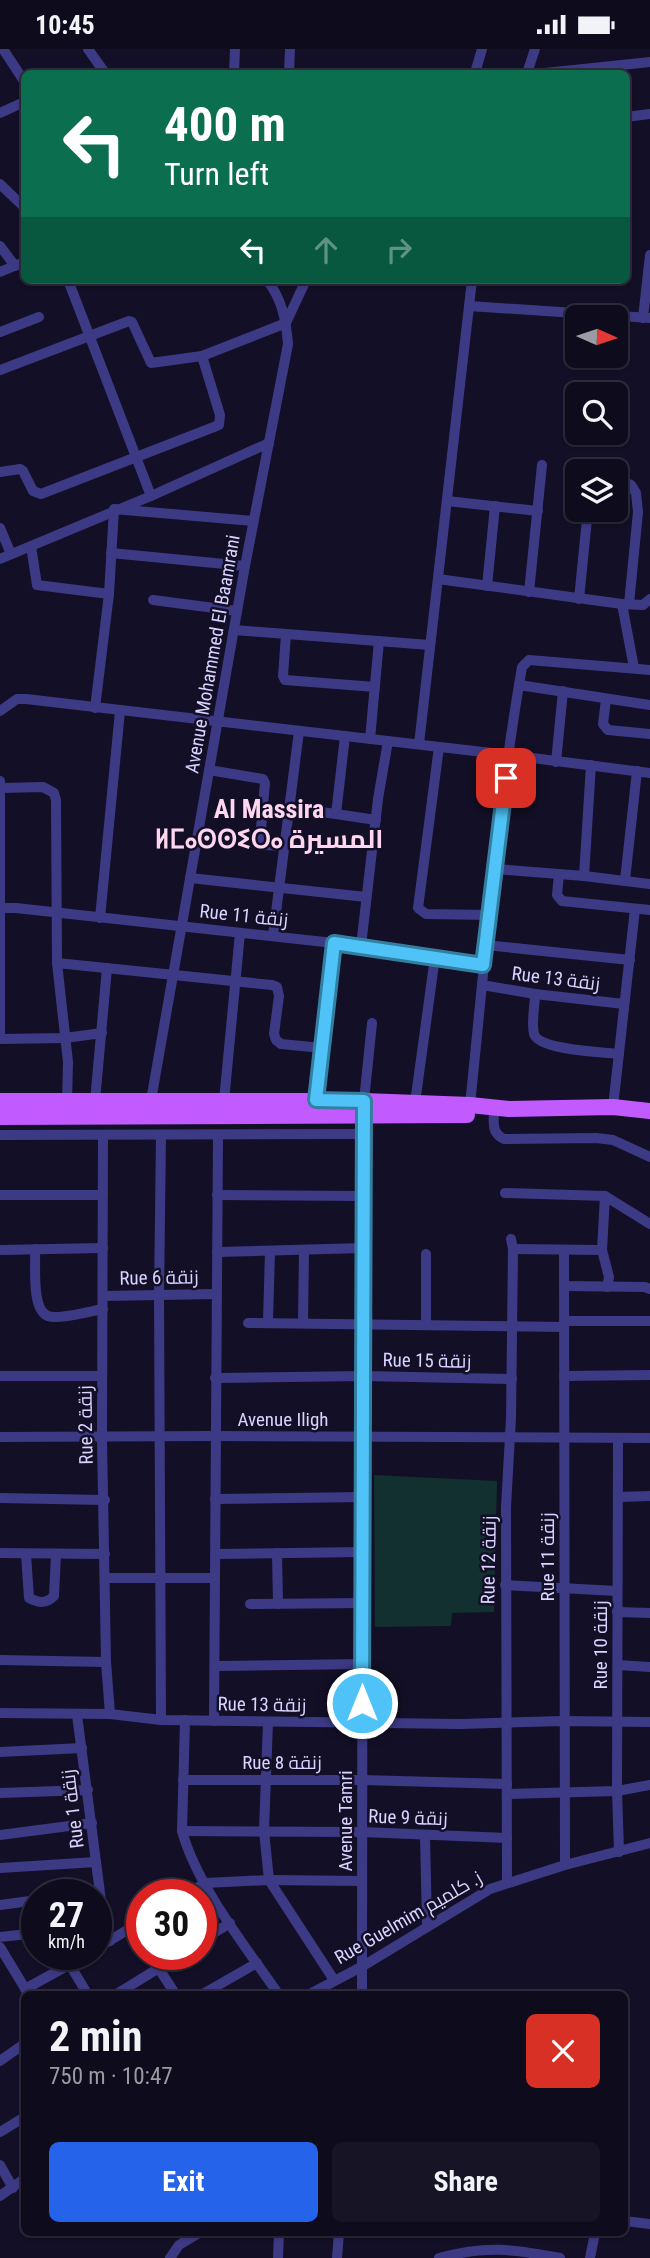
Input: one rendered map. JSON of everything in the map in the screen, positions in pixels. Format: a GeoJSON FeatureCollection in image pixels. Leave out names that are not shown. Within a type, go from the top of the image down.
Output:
{"type":"FeatureCollection","features":[{"type":"Feature","properties":{"kind":"main road"},"geometry":{"type":"LineString","coordinates":[[170,1109],[224,1101],[316,1100],[364,1108],[415,1103],[509,1109],[613,1107],[650,1111]]}},
{"type":"Feature","properties":{"kind":"main road"},"geometry":{"type":"LineString","coordinates":[[0,1101],[95,1101],[149,1109]]}},
{"type":"Feature","properties":{"kind":"main road"},"geometry":{"type":"LineString","coordinates":[[0,1117],[149,1109],[364,1108],[494,1114],[582,1114],[650,1119]]}},
{"type":"Feature","properties":{"kind":"street"},"geometry":{"type":"LineString","coordinates":[[3,49],[21,76]]}},
{"type":"Feature","properties":{"kind":"street"},"geometry":{"type":"LineString","coordinates":[[88,49],[103,70]]}},
{"type":"Feature","properties":{"kind":"street"},"geometry":{"type":"LineString","coordinates":[[234,70],[235,49]]}},
{"type":"Feature","properties":{"kind":"street"},"geometry":{"type":"LineString","coordinates":[[289,70],[290,49]]}},
{"type":"Feature","properties":{"kind":"street"},"geometry":{"type":"LineString","coordinates":[[476,70],[482,49]]}},
{"type":"Feature","properties":{"kind":"street"},"geometry":{"type":"LineString","coordinates":[[528,70],[535,49]]}},
{"type":"Feature","properties":{"kind":"street"},"geometry":{"type":"LineString","coordinates":[[574,70],[650,62]]}},
{"type":"Feature","properties":{"kind":"street"},"geometry":{"type":"LineString","coordinates":[[0,113],[21,103]]}},
{"type":"Feature","properties":{"kind":"street"},"geometry":{"type":"LineString","coordinates":[[630,116],[650,114]]}},
{"type":"Feature","properties":{"kind":"street"},"geometry":{"type":"LineString","coordinates":[[0,184],[21,205]]}},
{"type":"Feature","properties":{"kind":"street"},"geometry":{"type":"LineString","coordinates":[[13,198],[21,194]]}},
{"type":"Feature","properties":{"kind":"street"},"geometry":{"type":"LineString","coordinates":[[0,247],[20,264],[0,272]]}},
{"type":"Feature","properties":{"kind":"street"},"geometry":{"type":"LineString","coordinates":[[469,306],[646,318],[650,255]]}},
{"type":"Feature","properties":{"kind":"street"},"geometry":{"type":"LineString","coordinates":[[69,284],[151,496]]}},
{"type":"Feature","properties":{"kind":"street"},"geometry":{"type":"LineString","coordinates":[[270,284],[277,292],[286,323]]}},
{"type":"Feature","properties":{"kind":"street"},"geometry":{"type":"LineString","coordinates":[[0,370],[129,321],[132,322],[150,363],[202,356],[286,323],[304,284]]}},
{"type":"Feature","properties":{"kind":"street"},"geometry":{"type":"LineString","coordinates":[[418,744],[472,284]]}},
{"type":"Feature","properties":{"kind":"street"},"geometry":{"type":"LineString","coordinates":[[0,333],[39,317]]}},
{"type":"Feature","properties":{"kind":"street","name":"Avenue Mohammed El Baamrani"},"geometry":{"type":"LineString","coordinates":[[149,1109],[253,521],[288,344],[286,323]]}},
{"type":"Feature","properties":{"kind":"street"},"geometry":{"type":"LineString","coordinates":[[0,472],[20,469],[33,491],[41,494],[219,425],[220,415],[202,356]]}},
{"type":"Feature","properties":{"kind":"street"},"geometry":{"type":"LineString","coordinates":[[0,559],[114,509],[151,496],[268,443]]}},
{"type":"Feature","properties":{"kind":"street"},"geometry":{"type":"LineString","coordinates":[[529,592],[542,465]]}},
{"type":"Feature","properties":{"kind":"street"},"geometry":{"type":"LineString","coordinates":[[628,484],[636,493],[638,502],[626,604],[634,668]]}},
{"type":"Feature","properties":{"kind":"street"},"geometry":{"type":"LineString","coordinates":[[447,501],[538,511]]}},
{"type":"Feature","properties":{"kind":"street"},"geometry":{"type":"LineString","coordinates":[[487,586],[495,506]]}},
{"type":"Feature","properties":{"kind":"street"},"geometry":{"type":"LineString","coordinates":[[114,509],[253,521]]}},
{"type":"Feature","properties":{"kind":"street"},"geometry":{"type":"LineString","coordinates":[[95,708],[109,594],[114,509]]}},
{"type":"Feature","properties":{"kind":"street"},"geometry":{"type":"LineString","coordinates":[[579,599],[587,522]]}},
{"type":"Feature","properties":{"kind":"street"},"geometry":{"type":"LineString","coordinates":[[0,529],[10,554]]}},
{"type":"Feature","properties":{"kind":"street"},"geometry":{"type":"LineString","coordinates":[[31,547],[37,585],[109,594]]}},
{"type":"Feature","properties":{"kind":"street"},"geometry":{"type":"LineString","coordinates":[[111,554],[245,566]]}},
{"type":"Feature","properties":{"kind":"street"},"geometry":{"type":"LineString","coordinates":[[438,579],[579,599],[626,604],[648,603]]}},
{"type":"Feature","properties":{"kind":"street"},"geometry":{"type":"LineString","coordinates":[[153,600],[237,611]]}},
{"type":"Feature","properties":{"kind":"street"},"geometry":{"type":"LineString","coordinates":[[234,630],[430,645]]}},
{"type":"Feature","properties":{"kind":"street"},"geometry":{"type":"LineString","coordinates":[[286,634],[285,680],[375,687]]}},
{"type":"Feature","properties":{"kind":"street"},"geometry":{"type":"LineString","coordinates":[[370,739],[379,641]]}},
{"type":"Feature","properties":{"kind":"street"},"geometry":{"type":"LineString","coordinates":[[470,1105],[485,945],[522,667],[529,660],[650,670]]}},
{"type":"Feature","properties":{"kind":"street"},"geometry":{"type":"LineString","coordinates":[[519,685],[650,705]]}},
{"type":"Feature","properties":{"kind":"street"},"geometry":{"type":"LineString","coordinates":[[556,761],[563,691]]}},
{"type":"Feature","properties":{"kind":"street"},"geometry":{"type":"LineString","coordinates":[[0,711],[13,701],[22,699],[650,773]]}},
{"type":"Feature","properties":{"kind":"street"},"geometry":{"type":"LineString","coordinates":[[606,699],[604,728],[650,734]]}},
{"type":"Feature","properties":{"kind":"street"},"geometry":{"type":"LineString","coordinates":[[100,918],[120,711]]}},
{"type":"Feature","properties":{"kind":"street"},"geometry":{"type":"LineString","coordinates":[[273,936],[299,731]]}},
{"type":"Feature","properties":{"kind":"street"},"geometry":{"type":"LineString","coordinates":[[336,814],[345,736]]}},
{"type":"Feature","properties":{"kind":"street"},"geometry":{"type":"LineString","coordinates":[[361,946],[388,741]]}},
{"type":"Feature","properties":{"kind":"street"},"geometry":{"type":"LineString","coordinates":[[439,747],[418,908],[426,914],[489,915]]}},
{"type":"Feature","properties":{"kind":"street"},"geometry":{"type":"LineString","coordinates":[[584,876],[591,765]]}},
{"type":"Feature","properties":{"kind":"street"},"geometry":{"type":"LineString","coordinates":[[209,770],[263,779],[265,783],[260,840],[264,845],[285,846]]}},
{"type":"Feature","properties":{"kind":"street"},"geometry":{"type":"LineString","coordinates":[[625,880],[637,771]]}},
{"type":"Feature","properties":{"kind":"street"},"geometry":{"type":"LineString","coordinates":[[67,1101],[68,1062],[65,1038],[57,963],[56,800],[54,793],[43,787],[1,784],[0,1039],[65,1038],[102,1033]]}},
{"type":"Feature","properties":{"kind":"street"},"geometry":{"type":"LineString","coordinates":[[289,809],[376,820]]}},
{"type":"Feature","properties":{"kind":"street"},"geometry":{"type":"LineString","coordinates":[[496,869],[650,884]]}},
{"type":"Feature","properties":{"kind":"street"},"geometry":{"type":"LineString","coordinates":[[559,874],[557,895],[562,901],[650,910]]}},
{"type":"Feature","properties":{"kind":"street"},"geometry":{"type":"LineString","coordinates":[[190,878],[366,897]]}},
{"type":"Feature","properties":{"kind":"street","name":"Rue 11 زنقة"},"geometry":{"type":"LineString","coordinates":[[0,908],[361,946],[483,965]]}},
{"type":"Feature","properties":{"kind":"street"},"geometry":{"type":"LineString","coordinates":[[613,1107],[635,909]]}},
{"type":"Feature","properties":{"kind":"street"},"geometry":{"type":"LineString","coordinates":[[224,1101],[240,933]]}},
{"type":"Feature","properties":{"kind":"street"},"geometry":{"type":"LineString","coordinates":[[316,1100],[334,943]]}},
{"type":"Feature","properties":{"kind":"street"},"geometry":{"type":"LineString","coordinates":[[485,945],[630,960]]}},
{"type":"Feature","properties":{"kind":"street"},"geometry":{"type":"LineString","coordinates":[[415,1103],[435,957]]}},
{"type":"Feature","properties":{"kind":"street"},"geometry":{"type":"LineString","coordinates":[[57,963],[234,980],[277,987],[279,996],[274,1034],[278,1042],[322,1048]]}},
{"type":"Feature","properties":{"kind":"street"},"geometry":{"type":"LineString","coordinates":[[95,1101],[107,968]]}},
{"type":"Feature","properties":{"kind":"street","name":"Rue 13 زنقة"},"geometry":{"type":"LineString","coordinates":[[482,985],[624,1005]]}},
{"type":"Feature","properties":{"kind":"street"},"geometry":{"type":"LineString","coordinates":[[535,994],[533,1033],[539,1040],[551,1046],[619,1054]]}},
{"type":"Feature","properties":{"kind":"street"},"geometry":{"type":"LineString","coordinates":[[364,1108],[372,1023]]}},
{"type":"Feature","properties":{"kind":"street","name":"Avenue Tamri"},"geometry":{"type":"LineString","coordinates":[[362,1991],[364,1108]]}},
{"type":"Feature","properties":{"kind":"street"},"geometry":{"type":"LineString","coordinates":[[494,1114],[493,1127],[504,1139],[613,1140],[650,1157]]}},
{"type":"Feature","properties":{"kind":"street"},"geometry":{"type":"LineString","coordinates":[[0,1135],[363,1134]]}},
{"type":"Feature","properties":{"kind":"street","name":"Rue 2 زنقة"},"geometry":{"type":"LineString","coordinates":[[103,1135],[102,1439],[106,1663],[110,1714]]}},
{"type":"Feature","properties":{"kind":"street"},"geometry":{"type":"LineString","coordinates":[[161,1135],[161,1720]]}},
{"type":"Feature","properties":{"kind":"street"},"geometry":{"type":"LineString","coordinates":[[214,1721],[218,1135]]}},
{"type":"Feature","properties":{"kind":"street"},"geometry":{"type":"LineString","coordinates":[[505,1193],[605,1196],[650,1224]]}},
{"type":"Feature","properties":{"kind":"street"},"geometry":{"type":"LineString","coordinates":[[0,1195],[103,1195]]}},
{"type":"Feature","properties":{"kind":"street"},"geometry":{"type":"LineString","coordinates":[[217,1195],[363,1196]]}},
{"type":"Feature","properties":{"kind":"street"},"geometry":{"type":"LineString","coordinates":[[605,1196],[602,1250],[608,1277],[607,1287]]}},
{"type":"Feature","properties":{"kind":"street","name":"Rue 12 زنقة"},"geometry":{"type":"LineString","coordinates":[[507,1882],[505,1585],[512,1379],[512,1244],[564,1250]]}},
{"type":"Feature","properties":{"kind":"street"},"geometry":{"type":"LineString","coordinates":[[0,1250],[103,1248]]}},
{"type":"Feature","properties":{"kind":"street"},"geometry":{"type":"LineString","coordinates":[[217,1252],[363,1248]]}},
{"type":"Feature","properties":{"kind":"street"},"geometry":{"type":"LineString","coordinates":[[35,1249],[36,1300],[39,1309],[48,1316],[57,1317],[103,1309]]}},
{"type":"Feature","properties":{"kind":"street"},"geometry":{"type":"LineString","coordinates":[[303,1250],[303,1323]]}},
{"type":"Feature","properties":{"kind":"street"},"geometry":{"type":"LineString","coordinates":[[564,1250],[602,1250]]}},
{"type":"Feature","properties":{"kind":"street","name":"Rue 11 زنقة"},"geometry":{"type":"LineString","coordinates":[[564,1250],[565,1865]]}},
{"type":"Feature","properties":{"kind":"street"},"geometry":{"type":"LineString","coordinates":[[268,1322],[270,1251]]}},
{"type":"Feature","properties":{"kind":"street"},"geometry":{"type":"LineString","coordinates":[[426,1254],[426,1325]]}},
{"type":"Feature","properties":{"kind":"street"},"geometry":{"type":"LineString","coordinates":[[564,1286],[650,1289]]}},
{"type":"Feature","properties":{"kind":"street","name":"Rue 6 زنقة"},"geometry":{"type":"LineString","coordinates":[[103,1296],[216,1294]]}},
{"type":"Feature","properties":{"kind":"street"},"geometry":{"type":"LineString","coordinates":[[248,1323],[512,1326],[650,1321]]}},
{"type":"Feature","properties":{"kind":"street"},"geometry":{"type":"LineString","coordinates":[[0,1375],[102,1376]]}},
{"type":"Feature","properties":{"kind":"street"},"geometry":{"type":"LineString","coordinates":[[564,1376],[650,1375]]}},
{"type":"Feature","properties":{"kind":"street","name":"Rue 15 زنقة"},"geometry":{"type":"LineString","coordinates":[[215,1378],[363,1376],[512,1379]]}},
{"type":"Feature","properties":{"kind":"street","name":"Avenue Iligh"},"geometry":{"type":"LineString","coordinates":[[0,1437],[650,1439]]}},
{"type":"Feature","properties":{"kind":"street","name":"Rue 10 زنقة"},"geometry":{"type":"LineString","coordinates":[[618,1438],[619,1852]]}},
{"type":"Feature","properties":{"kind":"street"},"geometry":{"type":"LineString","coordinates":[[618,1497],[650,1496]]}},
{"type":"Feature","properties":{"kind":"street"},"geometry":{"type":"LineString","coordinates":[[215,1499],[363,1497]]}},
{"type":"Feature","properties":{"kind":"street"},"geometry":{"type":"LineString","coordinates":[[0,1498],[105,1500]]}},
{"type":"Feature","properties":{"kind":"street"},"geometry":{"type":"LineString","coordinates":[[215,1554],[363,1552]]}},
{"type":"Feature","properties":{"kind":"street"},"geometry":{"type":"LineString","coordinates":[[0,1553],[105,1554]]}},
{"type":"Feature","properties":{"kind":"street"},"geometry":{"type":"LineString","coordinates":[[277,1553],[278,1604]]}},
{"type":"Feature","properties":{"kind":"street"},"geometry":{"type":"LineString","coordinates":[[26,1554],[29,1598],[48,1602],[54,1596],[56,1554]]}},
{"type":"Feature","properties":{"kind":"street"},"geometry":{"type":"LineString","coordinates":[[105,1578],[215,1578]]}},
{"type":"Feature","properties":{"kind":"street"},"geometry":{"type":"LineString","coordinates":[[505,1585],[617,1591]]}},
{"type":"Feature","properties":{"kind":"street"},"geometry":{"type":"LineString","coordinates":[[250,1604],[363,1603]]}},
{"type":"Feature","properties":{"kind":"street"},"geometry":{"type":"LineString","coordinates":[[617,1612],[650,1613]]}},
{"type":"Feature","properties":{"kind":"street"},"geometry":{"type":"LineString","coordinates":[[0,1660],[106,1663]]}},
{"type":"Feature","properties":{"kind":"street"},"geometry":{"type":"LineString","coordinates":[[215,1666],[363,1664]]}},
{"type":"Feature","properties":{"kind":"street"},"geometry":{"type":"LineString","coordinates":[[618,1665],[650,1667]]}},
{"type":"Feature","properties":{"kind":"street","name":"Rue 13 زنقة"},"geometry":{"type":"LineString","coordinates":[[0,1713],[110,1714],[161,1720],[268,1722],[650,1722]]}},
{"type":"Feature","properties":{"kind":"street","name":"Rue 1 زنقة"},"geometry":{"type":"LineString","coordinates":[[78,1715],[98,1879]]}},
{"type":"Feature","properties":{"kind":"street"},"geometry":{"type":"LineString","coordinates":[[185,1720],[181,1831],[189,1854],[203,1879]]}},
{"type":"Feature","properties":{"kind":"street"},"geometry":{"type":"LineString","coordinates":[[268,1722],[264,1832],[269,1879],[334,1980]]}},
{"type":"Feature","properties":{"kind":"street"},"geometry":{"type":"LineString","coordinates":[[0,1752],[82,1748]]}},
{"type":"Feature","properties":{"kind":"street","name":"Rue 8 زنقة"},"geometry":{"type":"LineString","coordinates":[[183,1780],[362,1780],[565,1794],[617,1791]]}},
{"type":"Feature","properties":{"kind":"street"},"geometry":{"type":"LineString","coordinates":[[617,1791],[650,1785]]}},
{"type":"Feature","properties":{"kind":"street"},"geometry":{"type":"LineString","coordinates":[[0,1793],[88,1790]]}},
{"type":"Feature","properties":{"kind":"street"},"geometry":{"type":"LineString","coordinates":[[0,1835],[92,1823]]}},
{"type":"Feature","properties":{"kind":"street","name":"Rue 9 زنقة"},"geometry":{"type":"LineString","coordinates":[[181,1831],[362,1832],[506,1838]]}},
{"type":"Feature","properties":{"kind":"street"},"geometry":{"type":"LineString","coordinates":[[425,1836],[427,1925]]}},
{"type":"Feature","properties":{"kind":"street","name":"Rue Guelmim ز. كلميم"},"geometry":{"type":"LineString","coordinates":[[316,1991],[363,1966],[478,1895],[507,1882],[650,1843]]}},
{"type":"Feature","properties":{"kind":"street"},"geometry":{"type":"LineString","coordinates":[[0,1868],[96,1862]]}},
{"type":"Feature","properties":{"kind":"street"},"geometry":{"type":"LineString","coordinates":[[217,1882],[269,1879],[362,1881]]}},
{"type":"Feature","properties":{"kind":"street"},"geometry":{"type":"LineString","coordinates":[[0,1905],[21,1902]]}},
{"type":"Feature","properties":{"kind":"street"},"geometry":{"type":"LineString","coordinates":[[217,1902],[276,1991]]}},
{"type":"Feature","properties":{"kind":"street"},"geometry":{"type":"LineString","coordinates":[[217,1931],[230,1923]]}},
{"type":"Feature","properties":{"kind":"street"},"geometry":{"type":"LineString","coordinates":[[0,1937],[21,1935]]}},
{"type":"Feature","properties":{"kind":"street"},"geometry":{"type":"LineString","coordinates":[[0,1947],[26,1991]]}},
{"type":"Feature","properties":{"kind":"street"},"geometry":{"type":"LineString","coordinates":[[208,1991],[257,1963]]}},
{"type":"Feature","properties":{"kind":"street"},"geometry":{"type":"LineString","coordinates":[[29,1991],[62,1970]]}},
{"type":"Feature","properties":{"kind":"street"},"geometry":{"type":"LineString","coordinates":[[73,1970],[86,1991]]}},
{"type":"Feature","properties":{"kind":"street"},"geometry":{"type":"LineString","coordinates":[[122,1991],[156,1970]]}},
{"type":"Feature","properties":{"kind":"street"},"geometry":{"type":"LineString","coordinates":[[159,1970],[173,1991]]}},
{"type":"Feature","properties":{"kind":"street"},"geometry":{"type":"LineString","coordinates":[[0,2061],[21,2046]]}},
{"type":"Feature","properties":{"kind":"street"},"geometry":{"type":"LineString","coordinates":[[0,2132],[21,2119]]}},
{"type":"Feature","properties":{"kind":"street"},"geometry":{"type":"LineString","coordinates":[[0,2165],[13,2187]]}},
{"type":"Feature","properties":{"kind":"street"},"geometry":{"type":"LineString","coordinates":[[0,2196],[21,2181]]}},
{"type":"Feature","properties":{"kind":"street"},"geometry":{"type":"LineString","coordinates":[[628,2221],[650,2224]]}},
{"type":"Feature","properties":{"kind":"street"},"geometry":{"type":"LineString","coordinates":[[170,2258],[179,2245],[194,2236]]}},
{"type":"Feature","properties":{"kind":"street"},"geometry":{"type":"LineString","coordinates":[[278,2258],[279,2236]]}},
{"type":"Feature","properties":{"kind":"street"},"geometry":{"type":"LineString","coordinates":[[337,2258],[339,2236]]}},
{"type":"Feature","properties":{"kind":"street"},"geometry":{"type":"LineString","coordinates":[[590,2258],[594,2236]]}},
{"type":"Feature","properties":{"kind":"street"},"geometry":{"type":"LineString","coordinates":[[439,2258],[507,2253],[560,2258]]}},
{"type":"Feature","properties":{"kind":"green space"},"geometry":{"type":"Polygon","coordinates":[[[374,1475],[497,1481],[494,1612],[452,1613],[451,1626],[375,1627],[374,1475]]]}},
{"type":"Feature","properties":{"kind":"district","name":"Al Massira ⵍⵎⴰⵙⵙⵉⵔⴰ المسيرة"},"geometry":{"type":"Point","coordinates":[269,824]}},
{"type":"Feature","properties":{"kind":"route"},"geometry":{"type":"LineString","coordinates":[[362,1703],[364,1101],[316,1100],[334,943],[483,965],[506,778]]}}]}
